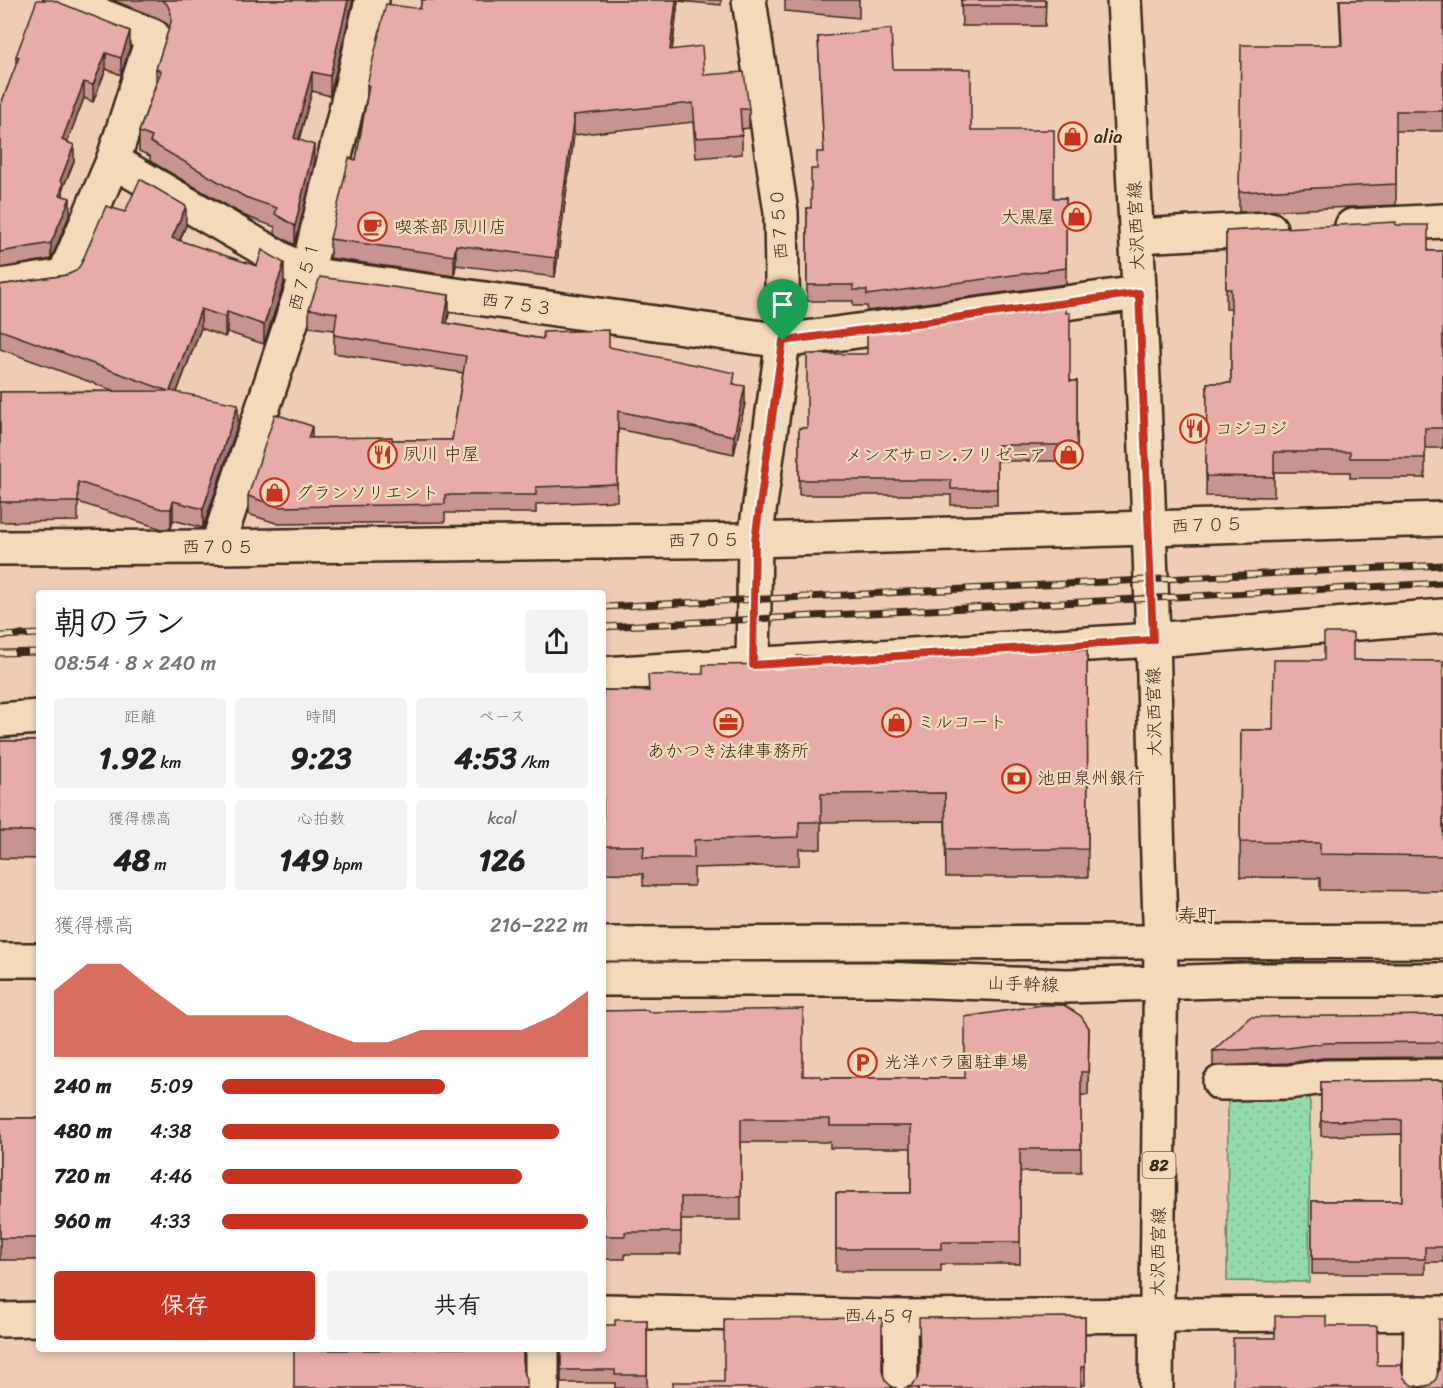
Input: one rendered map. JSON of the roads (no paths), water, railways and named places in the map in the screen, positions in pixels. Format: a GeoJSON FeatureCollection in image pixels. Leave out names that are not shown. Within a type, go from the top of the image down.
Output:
{"type":"FeatureCollection","features":[{"type":"Feature","properties":{"kind":"street"},"geometry":{"type":"LineString","coordinates":[[0,286],[64,276],[113,161],[153,36],[61,0]]}},
{"type":"Feature","properties":{"kind":"street","name":"西７５１"},"geometry":{"type":"LineString","coordinates":[[217,547],[307,274],[372,0]]}},
{"type":"Feature","properties":{"kind":"street","name":"西７５０"},"geometry":{"type":"LineString","coordinates":[[749,0],[781,212],[783,341],[755,540],[753,665]]}},
{"type":"Feature","properties":{"kind":"street","name":"大沢西宮線"},"geometry":{"type":"LineString","coordinates":[[1124,0],[1149,526],[1157,870],[1161,941],[1156,1388]]}},
{"type":"Feature","properties":{"kind":"street","name":"西７５３"},"geometry":{"type":"LineString","coordinates":[[113,161],[307,274],[783,341],[1139,293]]}},
{"type":"Feature","properties":{"kind":"street"},"geometry":{"type":"LineString","coordinates":[[1137,236],[1443,221]]}},
{"type":"Feature","properties":{"kind":"street","name":"西７０５"},"geometry":{"type":"LineString","coordinates":[[0,548],[755,540],[1149,526],[1443,519]]}},
{"type":"Feature","properties":{"kind":"street"},"geometry":{"type":"LineString","coordinates":[[606,674],[1153,640],[1443,616]]}},
{"type":"Feature","properties":{"kind":"street"},"geometry":{"type":"LineString","coordinates":[[0,720],[36,717]]}},
{"type":"Feature","properties":{"kind":"street"},"geometry":{"type":"LineString","coordinates":[[606,944],[1443,941]]}},
{"type":"Feature","properties":{"kind":"street"},"geometry":{"type":"LineString","coordinates":[[0,960],[36,960]]}},
{"type":"Feature","properties":{"kind":"street","name":"山手幹線"},"geometry":{"type":"LineString","coordinates":[[606,980],[882,979],[1066,986],[1246,980],[1443,980]]}},
{"type":"Feature","properties":{"kind":"street"},"geometry":{"type":"LineString","coordinates":[[1220,1083],[1289,1082],[1324,1077],[1443,1076]]}},
{"type":"Feature","properties":{"kind":"street","name":"西４５９"},"geometry":{"type":"LineString","coordinates":[[606,1311],[900,1317],[1432,1313]]}},
{"type":"Feature","properties":{"kind":"street"},"geometry":{"type":"LineString","coordinates":[[1420,1388],[1432,1313]]}},
{"type":"Feature","properties":{"kind":"street"},"geometry":{"type":"LineString","coordinates":[[900,1317],[901,1388]]}},
{"type":"Feature","properties":{"kind":"street"},"geometry":{"type":"LineString","coordinates":[[0,1320],[36,1319]]}},
{"type":"Feature","properties":{"kind":"street"},"geometry":{"type":"LineString","coordinates":[[542,1352],[542,1388]]}},
{"type":"Feature","properties":{"kind":"railway"},"geometry":{"type":"LineString","coordinates":[[606,607],[1443,565]]}},
{"type":"Feature","properties":{"kind":"railway"},"geometry":{"type":"LineString","coordinates":[[606,627],[1443,583]]}},
{"type":"Feature","properties":{"kind":"railway"},"geometry":{"type":"LineString","coordinates":[[0,636],[36,634]]}},
{"type":"Feature","properties":{"kind":"railway"},"geometry":{"type":"LineString","coordinates":[[0,653],[36,652]]}},
{"type":"Feature","properties":{"kind":"place","name":"alia"},"geometry":{"type":"Point","coordinates":[1073,137]}},
{"type":"Feature","properties":{"kind":"place","name":"大黒屋"},"geometry":{"type":"Point","coordinates":[1076,217]}},
{"type":"Feature","properties":{"kind":"place","name":"喫茶部 夙川店"},"geometry":{"type":"Point","coordinates":[373,227]}},
{"type":"Feature","properties":{"kind":"place","name":"コジコジ"},"geometry":{"type":"Point","coordinates":[1194,429]}},
{"type":"Feature","properties":{"kind":"place","name":"夙川 中屋"},"geometry":{"type":"Point","coordinates":[382,454]}},
{"type":"Feature","properties":{"kind":"place","name":"メンズサロン.フリゼーア"},"geometry":{"type":"Point","coordinates":[1068,455]}},
{"type":"Feature","properties":{"kind":"place","name":"グランソリエント"},"geometry":{"type":"Point","coordinates":[274,493]}},
{"type":"Feature","properties":{"kind":"place","name":"あかつき法律事務所"},"geometry":{"type":"Point","coordinates":[728,722]}},
{"type":"Feature","properties":{"kind":"place","name":"ミルコート"},"geometry":{"type":"Point","coordinates":[896,722]}},
{"type":"Feature","properties":{"kind":"place","name":"池田泉州銀行"},"geometry":{"type":"Point","coordinates":[1016,778]}},
{"type":"Feature","properties":{"kind":"place","name":"光洋バラ園駐車場"},"geometry":{"type":"Point","coordinates":[863,1062]}},
{"type":"Feature","properties":{"kind":"district","name":"寿町"},"geometry":{"type":"Point","coordinates":[1197,915]}}]}
